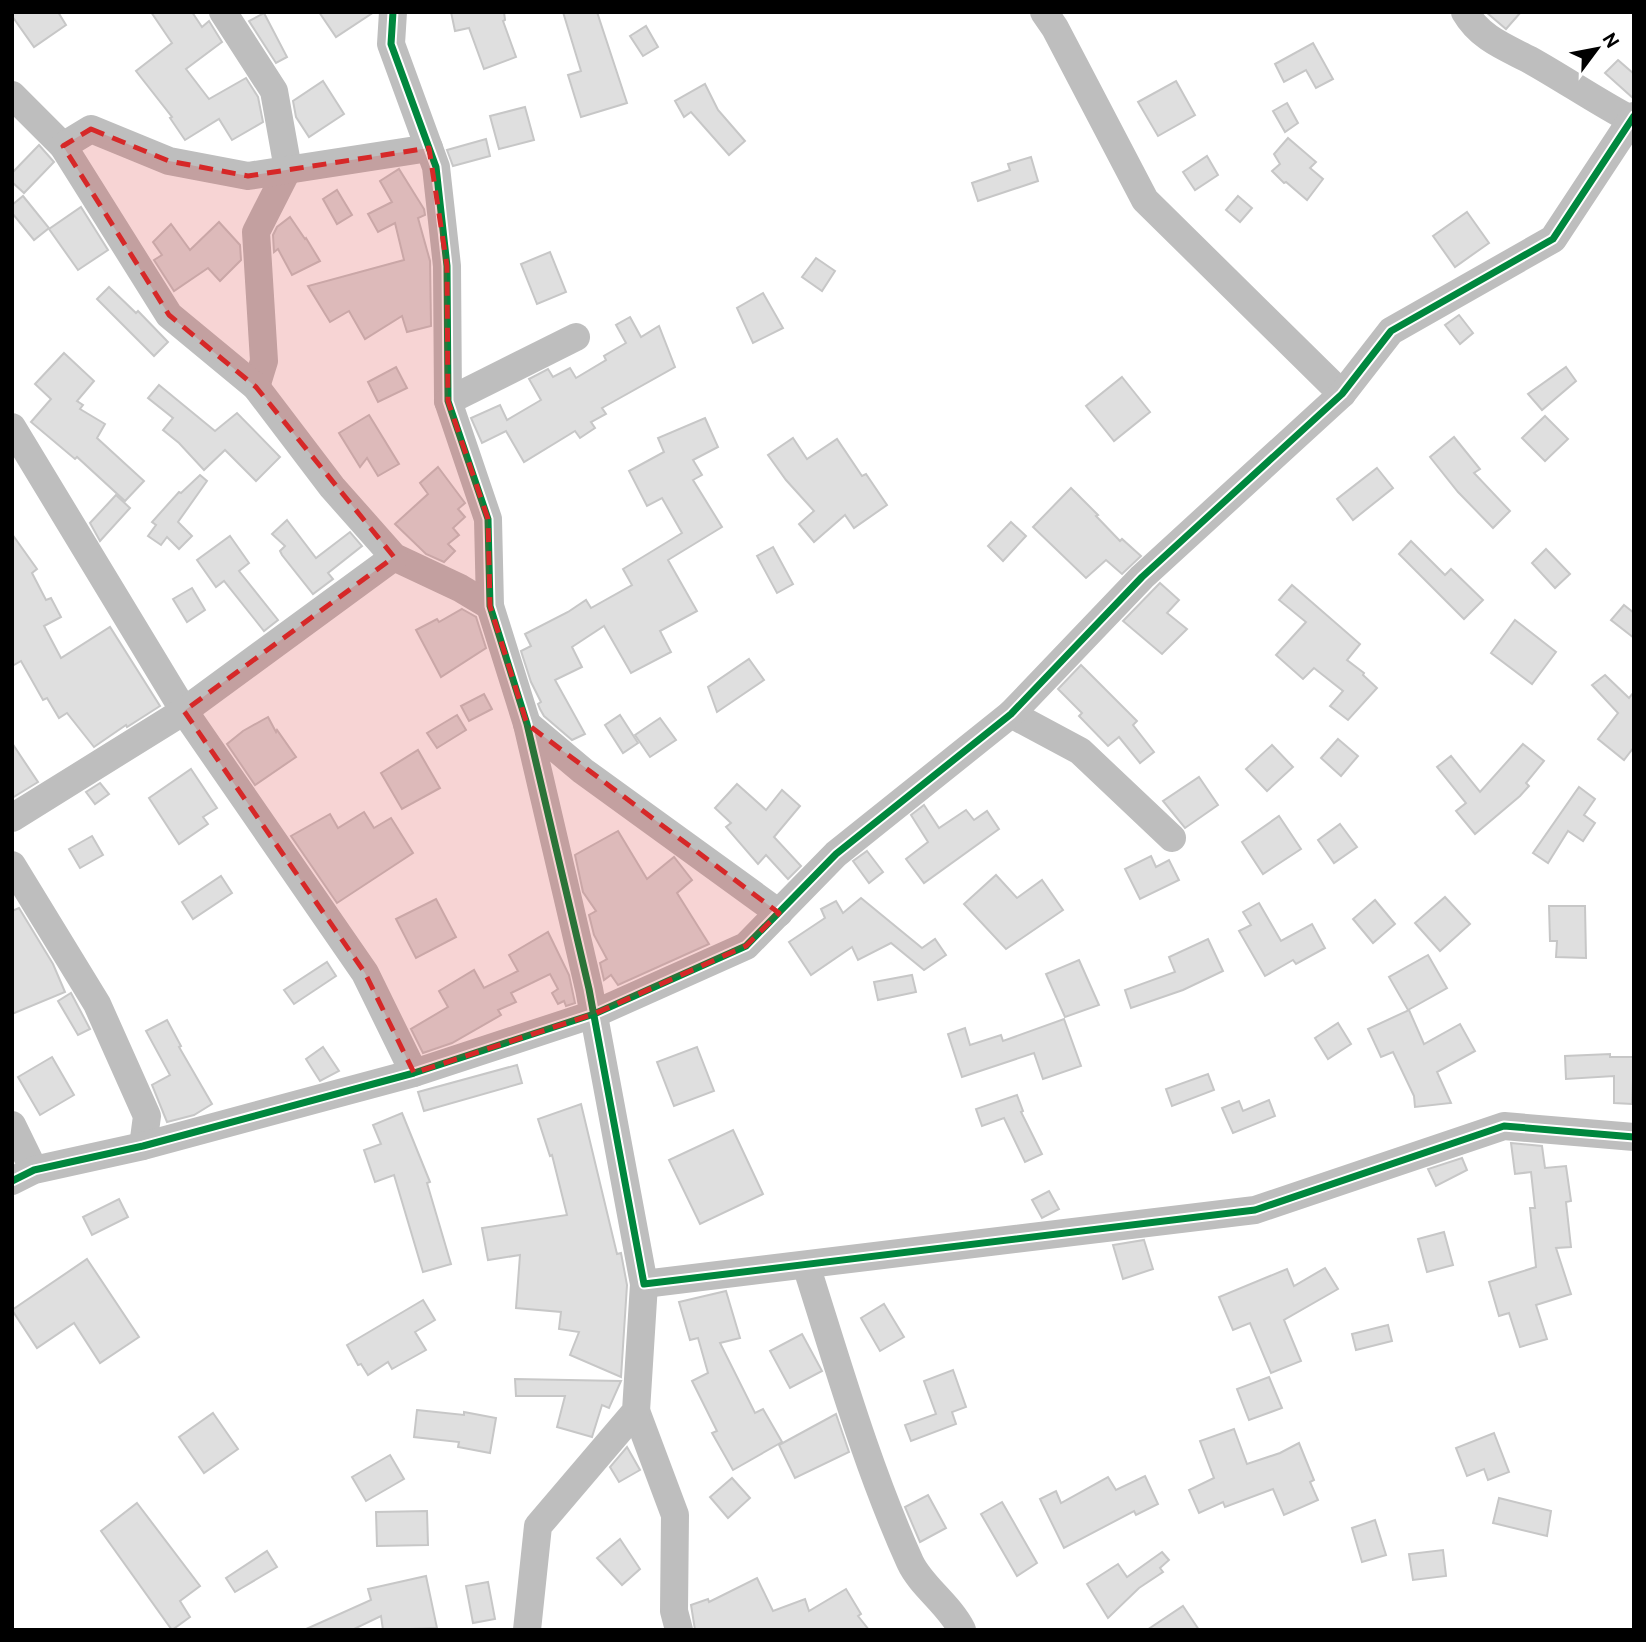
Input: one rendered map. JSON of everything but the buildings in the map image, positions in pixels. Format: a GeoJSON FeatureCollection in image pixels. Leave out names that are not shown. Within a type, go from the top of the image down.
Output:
{"type":"FeatureCollection","features":[{"type":"Feature","properties":{"kind":"street"},"geometry":{"type":"LineString","coordinates":[[223,12],[274,91],[288,169],[256,232],[264,361],[256,387]]}},
{"type":"Feature","properties":{"kind":"street"},"geometry":{"type":"LineString","coordinates":[[393,12],[391,44],[436,167],[447,266],[449,401],[488,519],[490,606],[527,724],[594,1014],[644,1284],[636,1411],[675,1515],[674,1611],[679,1630]]}},
{"type":"Feature","properties":{"kind":"street"},"geometry":{"type":"LineString","coordinates":[[1044,12],[1055,28],[1144,200],[1342,394]]}},
{"type":"Feature","properties":{"kind":"street"},"geometry":{"type":"LineString","coordinates":[[12,1125],[23,1175],[143,1146],[414,1073],[594,1014],[746,946],[836,854],[1011,715],[1142,577],[1342,394],[1391,331],[1553,239],[1632,117],[1598,103],[1531,61],[1492,42],[1470,21],[1465,12]]}},
{"type":"Feature","properties":{"kind":"street"},"geometry":{"type":"LineString","coordinates":[[12,95],[64,146],[169,315],[256,387],[332,486],[394,557],[460,588],[490,606]]}},
{"type":"Feature","properties":{"kind":"street"},"geometry":{"type":"LineString","coordinates":[[64,146],[91,129],[169,161],[248,176],[429,148]]}},
{"type":"Feature","properties":{"kind":"street"},"geometry":{"type":"LineString","coordinates":[[449,401],[576,337]]}},
{"type":"Feature","properties":{"kind":"street"},"geometry":{"type":"LineString","coordinates":[[12,427],[184,711],[365,973],[414,1073]]}},
{"type":"Feature","properties":{"kind":"street"},"geometry":{"type":"LineString","coordinates":[[12,818],[184,711],[394,557]]}},
{"type":"Feature","properties":{"kind":"street"},"geometry":{"type":"LineString","coordinates":[[1011,715],[1080,751],[1172,838]]}},
{"type":"Feature","properties":{"kind":"street"},"geometry":{"type":"LineString","coordinates":[[527,724],[583,771],[779,912]]}},
{"type":"Feature","properties":{"kind":"street"},"geometry":{"type":"LineString","coordinates":[[12,865],[97,1004],[147,1116],[143,1146]]}},
{"type":"Feature","properties":{"kind":"street"},"geometry":{"type":"LineString","coordinates":[[644,1284],[1255,1210],[1504,1126],[1634,1137]]}},
{"type":"Feature","properties":{"kind":"street"},"geometry":{"type":"LineString","coordinates":[[806,1265],[861,1436],[911,1566],[956,1617],[962,1630]]}},
{"type":"Feature","properties":{"kind":"street"},"geometry":{"type":"LineString","coordinates":[[527,1630],[538,1526],[636,1411]]}},
{"type":"Feature","properties":{"kind":"highlighted area"},"geometry":{"type":"Polygon","coordinates":[[[91,129],[169,161],[248,176],[429,148],[447,266],[448,401],[488,519],[490,606],[527,724],[779,913],[746,946],[594,1014],[414,1073],[365,973],[184,711],[394,557],[256,387],[169,315],[63,146],[91,129]]]}},
{"type":"Feature","properties":{"kind":"cycle path"},"geometry":{"type":"LineString","coordinates":[[393,12],[391,44],[436,167],[447,266],[448,401],[488,519],[490,606],[527,724],[589,989],[644,1284],[1255,1210],[1504,1126],[1634,1137]]}},
{"type":"Feature","properties":{"kind":"cycle path"},"geometry":{"type":"LineString","coordinates":[[12,1181],[34,1170],[143,1146],[414,1073],[594,1014],[746,946],[836,854],[1011,714],[1142,577],[1342,394],[1391,331],[1553,239],[1634,116]]}}]}
